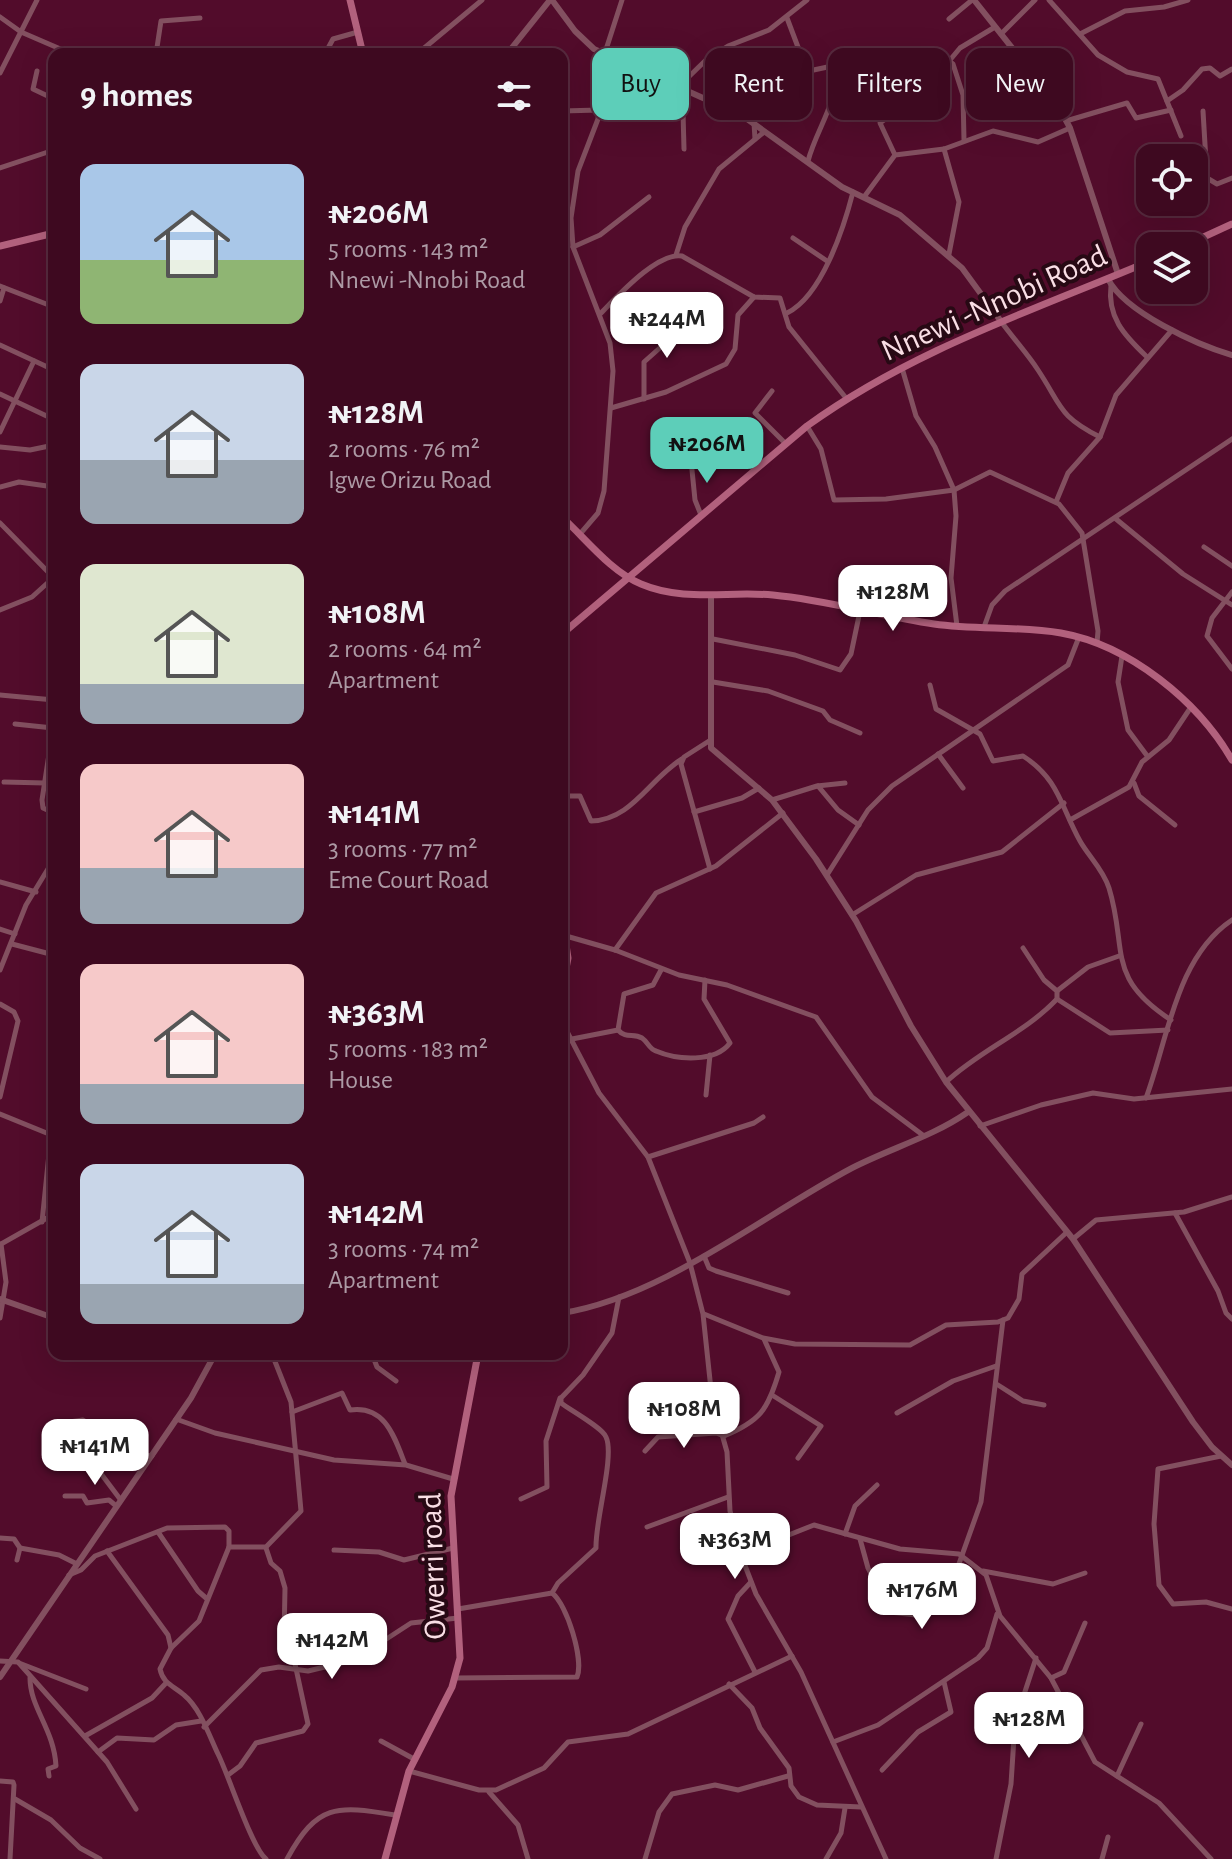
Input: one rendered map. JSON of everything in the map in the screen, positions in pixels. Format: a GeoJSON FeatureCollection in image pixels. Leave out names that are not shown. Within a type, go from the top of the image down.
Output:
{"type":"FeatureCollection","features":[{"type":"Feature","properties":{"kind":"main road"},"geometry":{"type":"LineString","coordinates":[[350,0],[362,48]]}},
{"type":"Feature","properties":{"kind":"main road"},"geometry":{"type":"LineString","coordinates":[[1208,235],[1232,224]]}},
{"type":"Feature","properties":{"kind":"main road"},"geometry":{"type":"LineString","coordinates":[[0,246],[48,235]]}},
{"type":"Feature","properties":{"kind":"main road","name":"Nnewi -Nnobi Road"},"geometry":{"type":"LineString","coordinates":[[568,629],[807,426],[846,398],[1000,320],[1109,282],[1118,274],[1136,267]]}},
{"type":"Feature","properties":{"kind":"main road"},"geometry":{"type":"LineString","coordinates":[[568,523],[627,576],[660,590],[711,596],[769,595],[957,627],[1042,631],[1097,643],[1122,656],[1191,707],[1232,760]]}},
{"type":"Feature","properties":{"kind":"main road","name":"Owerri road"},"geometry":{"type":"LineString","coordinates":[[385,1859],[409,1771],[455,1678],[460,1658],[453,1548],[453,1479],[477,1360]]}},
{"type":"Feature","properties":{"kind":"street"},"geometry":{"type":"LineString","coordinates":[[0,73],[37,0]]}},
{"type":"Feature","properties":{"kind":"street"},"geometry":{"type":"LineString","coordinates":[[424,48],[482,0]]}},
{"type":"Feature","properties":{"kind":"street"},"geometry":{"type":"LineString","coordinates":[[512,48],[551,0],[584,41],[594,48]]}},
{"type":"Feature","properties":{"kind":"street"},"geometry":{"type":"LineString","coordinates":[[606,48],[622,0]]}},
{"type":"Feature","properties":{"kind":"street"},"geometry":{"type":"LineString","coordinates":[[689,79],[706,60],[787,18],[807,0]]}},
{"type":"Feature","properties":{"kind":"street"},"geometry":{"type":"LineString","coordinates":[[949,19],[973,0],[1059,107],[1068,124],[1118,274]]}},
{"type":"Feature","properties":{"kind":"street"},"geometry":{"type":"LineString","coordinates":[[1001,34],[1035,0]]}},
{"type":"Feature","properties":{"kind":"street"},"geometry":{"type":"LineString","coordinates":[[1049,0],[1098,55],[1127,72],[1155,76],[1181,136]]}},
{"type":"Feature","properties":{"kind":"street"},"geometry":{"type":"LineString","coordinates":[[1080,34],[1116,14],[1188,0]]}},
{"type":"Feature","properties":{"kind":"street"},"geometry":{"type":"LineString","coordinates":[[0,17],[21,32],[58,48]]}},
{"type":"Feature","properties":{"kind":"street"},"geometry":{"type":"LineString","coordinates":[[157,48],[161,21],[200,18]]}},
{"type":"Feature","properties":{"kind":"street"},"geometry":{"type":"LineString","coordinates":[[787,18],[798,48]]}},
{"type":"Feature","properties":{"kind":"street"},"geometry":{"type":"LineString","coordinates":[[964,140],[963,95],[950,60],[960,48],[995,27]]}},
{"type":"Feature","properties":{"kind":"street"},"geometry":{"type":"LineString","coordinates":[[328,48],[333,39],[358,32]]}},
{"type":"Feature","properties":{"kind":"street"},"geometry":{"type":"LineString","coordinates":[[1167,101],[1183,90],[1202,69],[1210,68],[1220,76],[1232,69]]}},
{"type":"Feature","properties":{"kind":"street"},"geometry":{"type":"LineString","coordinates":[[37,71],[33,89],[48,96]]}},
{"type":"Feature","properties":{"kind":"street"},"geometry":{"type":"LineString","coordinates":[[689,93],[754,123],[853,192],[900,215],[949,254],[1038,370],[1059,409],[1071,421],[1100,437]]}},
{"type":"Feature","properties":{"kind":"street"},"geometry":{"type":"LineString","coordinates":[[864,197],[895,155],[944,149],[993,131],[1038,142],[1068,124],[1127,103],[1136,118],[1171,110]]}},
{"type":"Feature","properties":{"kind":"street"},"geometry":{"type":"LineString","coordinates":[[808,161],[828,108]]}},
{"type":"Feature","properties":{"kind":"street"},"geometry":{"type":"LineString","coordinates":[[568,111],[592,110]]}},
{"type":"Feature","properties":{"kind":"street"},"geometry":{"type":"LineString","coordinates":[[1203,111],[1207,178],[1217,184],[1232,178]]}},
{"type":"Feature","properties":{"kind":"street"},"geometry":{"type":"LineString","coordinates":[[580,534],[598,513],[602,499],[613,359],[600,314],[573,247],[573,194],[596,120]]}},
{"type":"Feature","properties":{"kind":"street"},"geometry":{"type":"LineString","coordinates":[[683,120],[684,149]]}},
{"type":"Feature","properties":{"kind":"street"},"geometry":{"type":"LineString","coordinates":[[755,120],[755,139]]}},
{"type":"Feature","properties":{"kind":"street"},"geometry":{"type":"LineString","coordinates":[[884,120],[880,123],[895,155]]}},
{"type":"Feature","properties":{"kind":"street"},"geometry":{"type":"LineString","coordinates":[[600,314],[641,275],[676,255],[685,227],[719,169],[764,132]]}},
{"type":"Feature","properties":{"kind":"street"},"geometry":{"type":"LineString","coordinates":[[944,149],[959,202],[949,254]]}},
{"type":"Feature","properties":{"kind":"street"},"geometry":{"type":"LineString","coordinates":[[0,168],[48,152]]}},
{"type":"Feature","properties":{"kind":"street"},"geometry":{"type":"LineString","coordinates":[[787,313],[803,301],[840,239],[853,192]]}},
{"type":"Feature","properties":{"kind":"street"},"geometry":{"type":"LineString","coordinates":[[573,247],[600,235],[649,197]]}},
{"type":"Feature","properties":{"kind":"street"},"geometry":{"type":"LineString","coordinates":[[793,238],[827,261]]}},
{"type":"Feature","properties":{"kind":"street"},"geometry":{"type":"LineString","coordinates":[[676,255],[706,267],[754,297],[780,298],[789,327],[846,398]]}},
{"type":"Feature","properties":{"kind":"street"},"geometry":{"type":"LineString","coordinates":[[1109,282],[1136,308],[1173,329],[1232,355]]}},
{"type":"Feature","properties":{"kind":"street"},"geometry":{"type":"LineString","coordinates":[[1109,282],[1109,305],[1113,315],[1124,335],[1146,356]]}},
{"type":"Feature","properties":{"kind":"street"},"geometry":{"type":"LineString","coordinates":[[0,301],[2,287],[48,305]]}},
{"type":"Feature","properties":{"kind":"street"},"geometry":{"type":"LineString","coordinates":[[611,408],[644,399],[730,361],[735,349],[738,315],[754,297]]}},
{"type":"Feature","properties":{"kind":"street"},"geometry":{"type":"LineString","coordinates":[[644,399],[644,362],[689,322]]}},
{"type":"Feature","properties":{"kind":"street"},"geometry":{"type":"LineString","coordinates":[[1056,502],[1068,473],[1100,437],[1116,395],[1146,356],[1173,329]]}},
{"type":"Feature","properties":{"kind":"street"},"geometry":{"type":"LineString","coordinates":[[0,345],[48,367]]}},
{"type":"Feature","properties":{"kind":"street"},"geometry":{"type":"LineString","coordinates":[[0,432],[34,361]]}},
{"type":"Feature","properties":{"kind":"street"},"geometry":{"type":"LineString","coordinates":[[902,367],[916,416],[935,447],[954,490],[956,516],[951,578],[957,627]]}},
{"type":"Feature","properties":{"kind":"street"},"geometry":{"type":"LineString","coordinates":[[772,391],[755,413],[786,444]]}},
{"type":"Feature","properties":{"kind":"street"},"geometry":{"type":"LineString","coordinates":[[0,394],[48,417]]}},
{"type":"Feature","properties":{"kind":"street"},"geometry":{"type":"LineString","coordinates":[[807,426],[821,449],[834,500],[908,497],[954,490],[990,472],[1056,502],[1071,517],[1083,538],[1098,631],[1097,643]]}},
{"type":"Feature","properties":{"kind":"street"},"geometry":{"type":"LineString","coordinates":[[984,628],[997,598],[1232,439]]}},
{"type":"Feature","properties":{"kind":"street"},"geometry":{"type":"LineString","coordinates":[[0,447],[30,450],[48,446]]}},
{"type":"Feature","properties":{"kind":"street"},"geometry":{"type":"LineString","coordinates":[[691,460],[695,500],[702,516]]}},
{"type":"Feature","properties":{"kind":"street"},"geometry":{"type":"LineString","coordinates":[[0,487],[19,482],[48,486]]}},
{"type":"Feature","properties":{"kind":"street"},"geometry":{"type":"LineString","coordinates":[[1116,519],[1139,542],[1232,605]]}},
{"type":"Feature","properties":{"kind":"street"},"geometry":{"type":"LineString","coordinates":[[0,523],[48,572]]}},
{"type":"Feature","properties":{"kind":"street"},"geometry":{"type":"LineString","coordinates":[[1204,547],[1232,566]]}},
{"type":"Feature","properties":{"kind":"street"},"geometry":{"type":"LineString","coordinates":[[0,610],[32,597],[48,583]]}},
{"type":"Feature","properties":{"kind":"street"},"geometry":{"type":"LineString","coordinates":[[1232,592],[1212,618],[1207,636],[1232,669]]}},
{"type":"Feature","properties":{"kind":"street"},"geometry":{"type":"LineString","coordinates":[[711,596],[713,682],[709,741],[715,753],[759,788],[783,813],[852,915],[911,1026],[946,1082],[979,1127],[1073,1239],[1193,1422],[1232,1465]]}},
{"type":"Feature","properties":{"kind":"street"},"geometry":{"type":"LineString","coordinates":[[713,639],[795,655],[840,670],[851,654],[860,611]]}},
{"type":"Feature","properties":{"kind":"street"},"geometry":{"type":"LineString","coordinates":[[827,875],[859,825],[892,786],[1068,665],[1079,637]]}},
{"type":"Feature","properties":{"kind":"street"},"geometry":{"type":"LineString","coordinates":[[1122,656],[1118,682],[1128,730],[1148,757]]}},
{"type":"Feature","properties":{"kind":"street"},"geometry":{"type":"LineString","coordinates":[[713,682],[780,695],[823,711],[830,720],[860,733]]}},
{"type":"Feature","properties":{"kind":"street"},"geometry":{"type":"LineString","coordinates":[[930,685],[936,709],[980,734],[993,761],[1019,756],[1028,759],[1055,786],[1070,820],[1108,886],[1119,956],[1135,990],[1171,1020]]}},
{"type":"Feature","properties":{"kind":"street"},"geometry":{"type":"LineString","coordinates":[[0,695],[48,699]]}},
{"type":"Feature","properties":{"kind":"street"},"geometry":{"type":"LineString","coordinates":[[1070,820],[1133,782],[1148,757],[1169,740],[1191,707]]}},
{"type":"Feature","properties":{"kind":"street"},"geometry":{"type":"LineString","coordinates":[[15,724],[48,727]]}},
{"type":"Feature","properties":{"kind":"street"},"geometry":{"type":"LineString","coordinates":[[568,796],[580,796],[591,821],[612,818],[626,810],[664,770],[709,741]]}},
{"type":"Feature","properties":{"kind":"street"},"geometry":{"type":"LineString","coordinates":[[938,754],[963,788]]}},
{"type":"Feature","properties":{"kind":"street"},"geometry":{"type":"LineString","coordinates":[[682,759],[710,869]]}},
{"type":"Feature","properties":{"kind":"street"},"geometry":{"type":"LineString","coordinates":[[48,762],[42,805],[48,809]]}},
{"type":"Feature","properties":{"kind":"street"},"geometry":{"type":"LineString","coordinates":[[4,782],[45,783]]}},
{"type":"Feature","properties":{"kind":"street"},"geometry":{"type":"LineString","coordinates":[[1133,782],[1139,796],[1175,825]]}},
{"type":"Feature","properties":{"kind":"street"},"geometry":{"type":"LineString","coordinates":[[772,800],[817,786],[845,783]]}},
{"type":"Feature","properties":{"kind":"street"},"geometry":{"type":"LineString","coordinates":[[817,786],[838,810],[859,825]]}},
{"type":"Feature","properties":{"kind":"street"},"geometry":{"type":"LineString","coordinates":[[694,812],[742,798],[759,788]]}},
{"type":"Feature","properties":{"kind":"street"},"geometry":{"type":"LineString","coordinates":[[852,915],[916,875],[1002,852],[1064,803]]}},
{"type":"Feature","properties":{"kind":"street"},"geometry":{"type":"LineString","coordinates":[[615,950],[656,893],[710,869],[783,813]]}},
{"type":"Feature","properties":{"kind":"street"},"geometry":{"type":"LineString","coordinates":[[0,970],[23,912],[48,870]]}},
{"type":"Feature","properties":{"kind":"street"},"geometry":{"type":"LineString","coordinates":[[0,882],[36,892]]}},
{"type":"Feature","properties":{"kind":"street"},"geometry":{"type":"LineString","coordinates":[[1146,1098],[1171,1020],[1206,941],[1232,920]]}},
{"type":"Feature","properties":{"kind":"street"},"geometry":{"type":"LineString","coordinates":[[0,929],[15,934]]}},
{"type":"Feature","properties":{"kind":"street"},"geometry":{"type":"LineString","coordinates":[[568,937],[615,950],[661,970],[705,980],[816,1017],[872,1097],[925,1136]]}},
{"type":"Feature","properties":{"kind":"street"},"geometry":{"type":"LineString","coordinates":[[12,944],[48,953]]}},
{"type":"Feature","properties":{"kind":"street"},"geometry":{"type":"LineString","coordinates":[[946,1082],[963,1065],[1037,1018],[1057,999],[1057,991],[1044,980],[1023,948]]}},
{"type":"Feature","properties":{"kind":"street"},"geometry":{"type":"LineString","coordinates":[[1057,991],[1088,967],[1119,956]]}},
{"type":"Feature","properties":{"kind":"street"},"geometry":{"type":"LineString","coordinates":[[618,1030],[624,994],[653,985],[661,970]]}},
{"type":"Feature","properties":{"kind":"street"},"geometry":{"type":"LineString","coordinates":[[618,1030],[624,1036],[640,1037],[654,1051],[687,1058],[710,1055],[730,1043],[704,999],[705,980]]}},
{"type":"Feature","properties":{"kind":"street"},"geometry":{"type":"LineString","coordinates":[[1057,999],[1110,1033],[1168,1030]]}},
{"type":"Feature","properties":{"kind":"street"},"geometry":{"type":"LineString","coordinates":[[0,1004],[14,1012],[18,1021],[0,1097]]}},
{"type":"Feature","properties":{"kind":"street"},"geometry":{"type":"LineString","coordinates":[[572,1039],[618,1030]]}},
{"type":"Feature","properties":{"kind":"street"},"geometry":{"type":"LineString","coordinates":[[568,1032],[599,1093],[648,1157],[690,1263],[703,1314],[712,1399],[724,1436],[728,1497],[751,1582],[792,1656],[886,1859]]}},
{"type":"Feature","properties":{"kind":"street"},"geometry":{"type":"LineString","coordinates":[[706,1095],[710,1055]]}},
{"type":"Feature","properties":{"kind":"street"},"geometry":{"type":"LineString","coordinates":[[979,1127],[1041,1105],[1093,1093],[1146,1098],[1232,1089]]}},
{"type":"Feature","properties":{"kind":"street"},"geometry":{"type":"LineString","coordinates":[[568,1311],[619,1297],[690,1263],[852,1169],[925,1136],[968,1112]]}},
{"type":"Feature","properties":{"kind":"street"},"geometry":{"type":"LineString","coordinates":[[0,1115],[48,1133]]}},
{"type":"Feature","properties":{"kind":"street"},"geometry":{"type":"LineString","coordinates":[[648,1157],[754,1123],[763,1117]]}},
{"type":"Feature","properties":{"kind":"street"},"geometry":{"type":"LineString","coordinates":[[42,1222],[48,1170]]}},
{"type":"Feature","properties":{"kind":"street"},"geometry":{"type":"LineString","coordinates":[[1073,1239],[1096,1220],[1175,1213],[1232,1197]]}},
{"type":"Feature","properties":{"kind":"street"},"geometry":{"type":"LineString","coordinates":[[1175,1213],[1211,1277],[1223,1308],[1232,1319]]}},
{"type":"Feature","properties":{"kind":"street"},"geometry":{"type":"LineString","coordinates":[[0,1318],[6,1282],[1,1244],[48,1218]]}},
{"type":"Feature","properties":{"kind":"street"},"geometry":{"type":"LineString","coordinates":[[860,1539],[868,1568],[890,1612],[924,1616],[945,1603],[983,1494],[1003,1320],[1019,1299],[1026,1269],[1067,1232]]}},
{"type":"Feature","properties":{"kind":"street"},"geometry":{"type":"LineString","coordinates":[[704,1256],[709,1268],[788,1293]]}},
{"type":"Feature","properties":{"kind":"street"},"geometry":{"type":"LineString","coordinates":[[521,1499],[547,1487],[546,1441],[561,1398],[583,1375],[612,1333],[619,1297]]}},
{"type":"Feature","properties":{"kind":"street"},"geometry":{"type":"LineString","coordinates":[[2,1300],[48,1316]]}},
{"type":"Feature","properties":{"kind":"street"},"geometry":{"type":"LineString","coordinates":[[703,1314],[763,1338],[795,1344],[902,1346],[946,1325],[1003,1320]]}},
{"type":"Feature","properties":{"kind":"street"},"geometry":{"type":"LineString","coordinates":[[645,1451],[658,1437],[716,1433],[724,1436],[755,1421],[772,1395],[779,1372],[763,1338]]}},
{"type":"Feature","properties":{"kind":"street"},"geometry":{"type":"LineString","coordinates":[[0,1677],[75,1563],[152,1456],[211,1360]]}},
{"type":"Feature","properties":{"kind":"street"},"geometry":{"type":"LineString","coordinates":[[229,1547],[266,1547],[301,1511],[292,1412],[287,1386],[275,1360]]}},
{"type":"Feature","properties":{"kind":"street"},"geometry":{"type":"LineString","coordinates":[[374,1360],[377,1367],[396,1381]]}},
{"type":"Feature","properties":{"kind":"street"},"geometry":{"type":"LineString","coordinates":[[897,1413],[953,1381],[996,1366]]}},
{"type":"Feature","properties":{"kind":"street"},"geometry":{"type":"LineString","coordinates":[[997,1384],[1023,1401],[1044,1405]]}},
{"type":"Feature","properties":{"kind":"street"},"geometry":{"type":"LineString","coordinates":[[292,1412],[342,1393],[350,1410],[367,1408],[378,1414],[406,1465]]}},
{"type":"Feature","properties":{"kind":"street"},"geometry":{"type":"LineString","coordinates":[[772,1395],[821,1426],[798,1458]]}},
{"type":"Feature","properties":{"kind":"street"},"geometry":{"type":"LineString","coordinates":[[98,1752],[117,1738],[154,1740],[176,1725],[203,1724],[261,1670],[279,1667],[297,1671],[354,1660],[411,1623],[552,1593],[596,1548],[596,1518],[605,1486],[608,1439],[561,1403],[561,1398]]}},
{"type":"Feature","properties":{"kind":"street"},"geometry":{"type":"LineString","coordinates":[[176,1419],[215,1433],[334,1460],[406,1465],[453,1479]]}},
{"type":"Feature","properties":{"kind":"street"},"geometry":{"type":"LineString","coordinates":[[48,1425],[83,1420],[102,1432],[109,1451],[152,1456]]}},
{"type":"Feature","properties":{"kind":"street"},"geometry":{"type":"LineString","coordinates":[[79,1447],[73,1460],[93,1463],[118,1502]]}},
{"type":"Feature","properties":{"kind":"street"},"geometry":{"type":"LineString","coordinates":[[1221,1456],[1158,1469],[1154,1524],[1159,1585],[1173,1604],[1180,1607],[1206,1602],[1232,1609]]}},
{"type":"Feature","properties":{"kind":"street"},"geometry":{"type":"LineString","coordinates":[[845,1534],[855,1506],[877,1485]]}},
{"type":"Feature","properties":{"kind":"street"},"geometry":{"type":"LineString","coordinates":[[65,1496],[83,1496],[87,1503],[118,1502]]}},
{"type":"Feature","properties":{"kind":"street"},"geometry":{"type":"LineString","coordinates":[[647,1527],[728,1497]]}},
{"type":"Feature","properties":{"kind":"street"},"geometry":{"type":"LineString","coordinates":[[739,1544],[771,1542],[808,1526],[900,1549],[949,1551],[962,1556],[982,1571],[1053,1584],[1085,1573]]}},
{"type":"Feature","properties":{"kind":"street"},"geometry":{"type":"LineString","coordinates":[[68,1575],[107,1551],[158,1532],[176,1527],[200,1530],[225,1527],[229,1547],[195,1628],[171,1648],[160,1669],[166,1683],[185,1695],[203,1724],[228,1775],[255,1846],[266,1859]]}},
{"type":"Feature","properties":{"kind":"street"},"geometry":{"type":"LineString","coordinates":[[158,1532],[206,1598]]}},
{"type":"Feature","properties":{"kind":"street"},"geometry":{"type":"LineString","coordinates":[[0,1538],[14,1539],[20,1548],[59,1555],[75,1563]]}},
{"type":"Feature","properties":{"kind":"street"},"geometry":{"type":"LineString","coordinates":[[228,1775],[240,1766],[256,1743],[307,1729],[297,1671],[283,1630],[285,1588],[280,1571],[271,1563],[266,1547]]}},
{"type":"Feature","properties":{"kind":"street"},"geometry":{"type":"LineString","coordinates":[[17,1560],[20,1548]]}},
{"type":"Feature","properties":{"kind":"street"},"geometry":{"type":"LineString","coordinates":[[334,1550],[379,1552],[404,1560],[453,1548]]}},
{"type":"Feature","properties":{"kind":"street"},"geometry":{"type":"LineString","coordinates":[[107,1551],[168,1635],[171,1648]]}},
{"type":"Feature","properties":{"kind":"street"},"geometry":{"type":"LineString","coordinates":[[982,1571],[998,1613],[1051,1678],[1092,1758],[1159,1803],[1211,1859]]}},
{"type":"Feature","properties":{"kind":"street"},"geometry":{"type":"LineString","coordinates":[[751,1582],[738,1596],[728,1619],[755,1672]]}},
{"type":"Feature","properties":{"kind":"street"},"geometry":{"type":"LineString","coordinates":[[455,1678],[577,1677],[579,1648],[561,1601],[552,1593]]}},
{"type":"Feature","properties":{"kind":"street"},"geometry":{"type":"LineString","coordinates":[[833,1742],[878,1725],[944,1682],[987,1648],[998,1613]]}},
{"type":"Feature","properties":{"kind":"street"},"geometry":{"type":"LineString","coordinates":[[1051,1678],[1064,1672],[1085,1623]]}},
{"type":"Feature","properties":{"kind":"street"},"geometry":{"type":"LineString","coordinates":[[409,1771],[488,1791],[544,1768],[568,1742],[628,1734],[792,1656]]}},
{"type":"Feature","properties":{"kind":"street"},"geometry":{"type":"LineString","coordinates":[[996,1859],[1011,1784],[1015,1722],[1036,1658]]}},
{"type":"Feature","properties":{"kind":"street"},"geometry":{"type":"LineString","coordinates":[[0,1661],[18,1662],[86,1689]]}},
{"type":"Feature","properties":{"kind":"street"},"geometry":{"type":"LineString","coordinates":[[18,1662],[98,1752],[136,1809]]}},
{"type":"Feature","properties":{"kind":"street"},"geometry":{"type":"LineString","coordinates":[[30,1678],[35,1702],[55,1742],[56,1766],[48,1769],[49,1776]]}},
{"type":"Feature","properties":{"kind":"street"},"geometry":{"type":"LineString","coordinates":[[882,1770],[918,1732],[951,1712],[944,1682]]}},
{"type":"Feature","properties":{"kind":"street"},"geometry":{"type":"LineString","coordinates":[[85,1736],[152,1698],[166,1683]]}},
{"type":"Feature","properties":{"kind":"street"},"geometry":{"type":"LineString","coordinates":[[729,1684],[752,1708],[760,1728],[789,1768],[788,1776],[799,1797],[817,1805],[861,1807]]}},
{"type":"Feature","properties":{"kind":"street"},"geometry":{"type":"LineString","coordinates":[[1117,1776],[1141,1724]]}},
{"type":"Feature","properties":{"kind":"street"},"geometry":{"type":"LineString","coordinates":[[381,1741],[414,1759]]}},
{"type":"Feature","properties":{"kind":"street"},"geometry":{"type":"LineString","coordinates":[[645,1859],[659,1812],[672,1794],[715,1785],[738,1790],[788,1776]]}},
{"type":"Feature","properties":{"kind":"street"},"geometry":{"type":"LineString","coordinates":[[0,1781],[13,1782],[15,1799],[10,1859]]}},
{"type":"Feature","properties":{"kind":"street"},"geometry":{"type":"LineString","coordinates":[[488,1791],[518,1825],[528,1859]]}},
{"type":"Feature","properties":{"kind":"street"},"geometry":{"type":"LineString","coordinates":[[15,1799],[62,1827],[80,1848],[100,1859]]}},
{"type":"Feature","properties":{"kind":"street"},"geometry":{"type":"LineString","coordinates":[[826,1859],[841,1833],[845,1808]]}},
{"type":"Feature","properties":{"kind":"street"},"geometry":{"type":"LineString","coordinates":[[287,1859],[302,1833],[323,1813],[338,1810],[395,1815]]}},
{"type":"Feature","properties":{"kind":"street"},"geometry":{"type":"LineString","coordinates":[[1102,1859],[1108,1837]]}}]}
